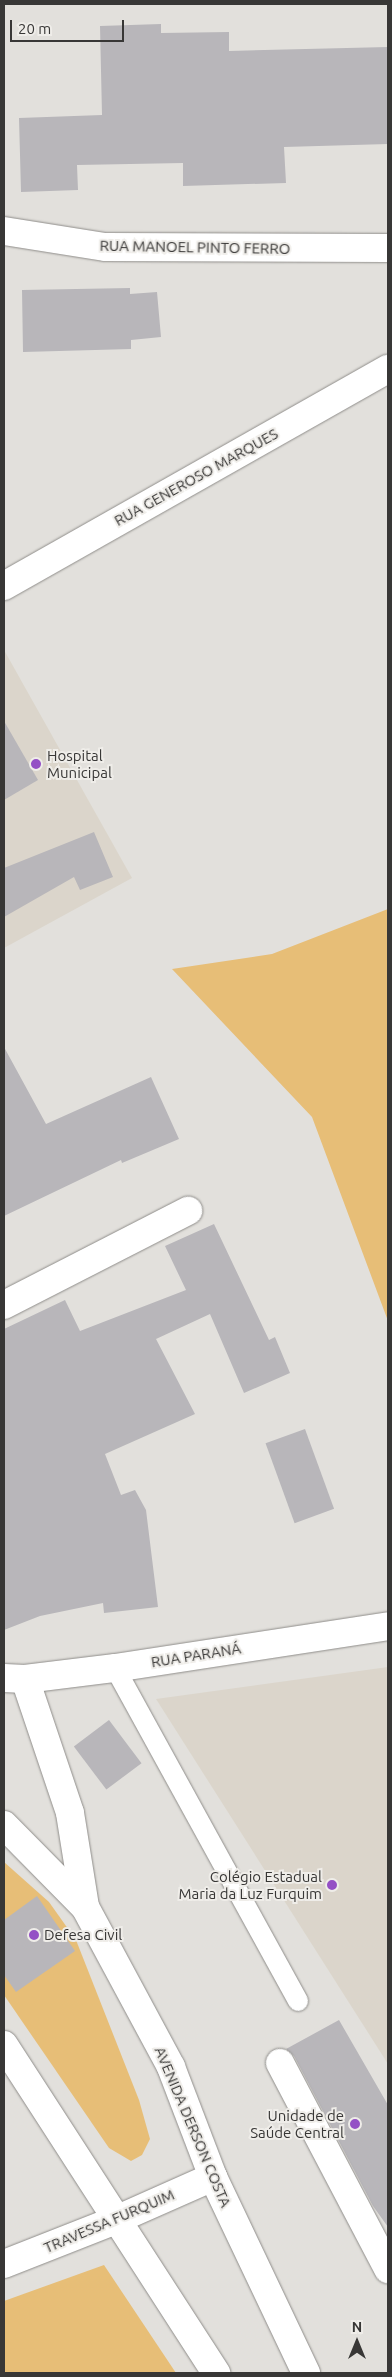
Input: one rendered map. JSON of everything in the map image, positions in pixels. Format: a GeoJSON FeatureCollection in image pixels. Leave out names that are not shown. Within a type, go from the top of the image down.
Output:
{"type":"FeatureCollection","features":[{"type":"Feature","properties":{"kind":"street","name":"RUA MANOEL PINTO FERRO"},"geometry":{"type":"LineString","coordinates":[[4,231],[105,247],[388,248]]}},
{"type":"Feature","properties":{"kind":"street","name":"RUA GENEROSO MARQUES"},"geometry":{"type":"LineString","coordinates":[[4,586],[388,369]]}},
{"type":"Feature","properties":{"kind":"street"},"geometry":{"type":"LineString","coordinates":[[4,1305],[188,1211]]}},
{"type":"Feature","properties":{"kind":"street","name":"RUA PARANÁ"},"geometry":{"type":"LineString","coordinates":[[14,1678],[115,1668],[388,1626]]}},
{"type":"Feature","properties":{"kind":"street"},"geometry":{"type":"LineString","coordinates":[[14,1678],[70,1813],[85,1907]]}},
{"type":"Feature","properties":{"kind":"street","name":"AVENIDA DERSON COSTA"},"geometry":{"type":"LineString","coordinates":[[4,1825],[85,1907],[171,2067],[213,2177],[306,2373]]}},
{"type":"Feature","properties":{"kind":"street"},"geometry":{"type":"LineString","coordinates":[[4,2045],[216,2373]]}},
{"type":"Feature","properties":{"kind":"street"},"geometry":{"type":"LineString","coordinates":[[280,2064],[388,2269]]}},
{"type":"Feature","properties":{"kind":"street","name":"TRAVESSA FURQUIM"},"geometry":{"type":"LineString","coordinates":[[4,2264],[118,2219],[213,2177]]}},
{"type":"Feature","properties":{"kind":"lane"},"geometry":{"type":"LineString","coordinates":[[115,1668],[298,2001]]}},
{"type":"Feature","properties":{"kind":"shaded area","name":"Hospital Municipal"},"geometry":{"type":"Polygon","coordinates":[[[4,650],[132,878],[4,948],[4,650]]]}},
{"type":"Feature","properties":{"kind":"shaded area"},"geometry":{"type":"Polygon","coordinates":[[[388,909],[388,1321],[312,1117],[172,969],[272,954],[388,909]]]}},
{"type":"Feature","properties":{"kind":"shaded area","name":"Colégio Estadual Maria da Luz Furquim"},"geometry":{"type":"Polygon","coordinates":[[[388,1667],[388,2064],[156,1699],[388,1667]]]}},
{"type":"Feature","properties":{"kind":"shaded area"},"geometry":{"type":"Polygon","coordinates":[[[4,1862],[49,1902],[76,1940],[139,2100],[150,2139],[142,2155],[131,2161],[109,2148],[4,1995],[4,1862]]]}},
{"type":"Feature","properties":{"kind":"shaded area"},"geometry":{"type":"Polygon","coordinates":[[[104,2265],[176,2373],[4,2373],[4,2301],[104,2265]]]}},
{"type":"Feature","properties":{"kind":"building"},"geometry":{"type":"Polygon","coordinates":[[[161,24],[161,33],[229,32],[229,51],[388,47],[388,144],[284,147],[286,183],[183,186],[183,163],[77,165],[78,190],[21,192],[19,118],[102,115],[100,26],[161,24]]]}},
{"type":"Feature","properties":{"kind":"building"},"geometry":{"type":"Polygon","coordinates":[[[130,288],[130,294],[157,292],[161,337],[131,340],[131,349],[23,352],[22,290],[130,288]]]}},
{"type":"Feature","properties":{"kind":"building"},"geometry":{"type":"Polygon","coordinates":[[[4,721],[38,780],[4,800],[4,721]]]}},
{"type":"Feature","properties":{"kind":"building"},"geometry":{"type":"Polygon","coordinates":[[[94,832],[113,877],[80,890],[74,877],[4,917],[4,868],[94,832]]]}},
{"type":"Feature","properties":{"kind":"building"},"geometry":{"type":"Polygon","coordinates":[[[4,1047],[46,1124],[151,1077],[179,1139],[122,1163],[121,1160],[4,1216],[4,1047]]]}},
{"type":"Feature","properties":{"kind":"building"},"geometry":{"type":"Polygon","coordinates":[[[214,1224],[269,1340],[275,1337],[290,1373],[244,1393],[210,1314],[156,1339],[195,1414],[105,1454],[121,1495],[135,1490],[146,1510],[158,1607],[104,1613],[103,1603],[40,1616],[4,1630],[4,1329],[65,1300],[80,1331],[186,1290],[165,1246],[214,1224]]]}},
{"type":"Feature","properties":{"kind":"building"},"geometry":{"type":"Polygon","coordinates":[[[305,1429],[334,1509],[295,1523],[266,1443],[305,1429]]]}},
{"type":"Feature","properties":{"kind":"building"},"geometry":{"type":"Polygon","coordinates":[[[109,1720],[141,1763],[106,1790],[74,1746],[109,1720]]]}},
{"type":"Feature","properties":{"kind":"building","name":"Defesa Civil"},"geometry":{"type":"Polygon","coordinates":[[[37,1896],[75,1951],[16,1992],[4,1975],[4,1920],[37,1896]]]}},
{"type":"Feature","properties":{"kind":"building","name":"Unidade de Saúde Central"},"geometry":{"type":"Polygon","coordinates":[[[339,2020],[388,2105],[388,2227],[373,2206],[294,2056],[286,2049],[339,2020]]]}},
{"type":"Feature","properties":{"kind":"place","name":"Hospital Municipal"},"geometry":{"type":"Point","coordinates":[36,764]}},
{"type":"Feature","properties":{"kind":"place","name":"Colégio Estadual Maria da Luz Furquim"},"geometry":{"type":"Point","coordinates":[332,1885]}},
{"type":"Feature","properties":{"kind":"place","name":"Defesa Civil"},"geometry":{"type":"Point","coordinates":[34,1935]}},
{"type":"Feature","properties":{"kind":"place","name":"Unidade de Saúde Central"},"geometry":{"type":"Point","coordinates":[355,2124]}}]}
